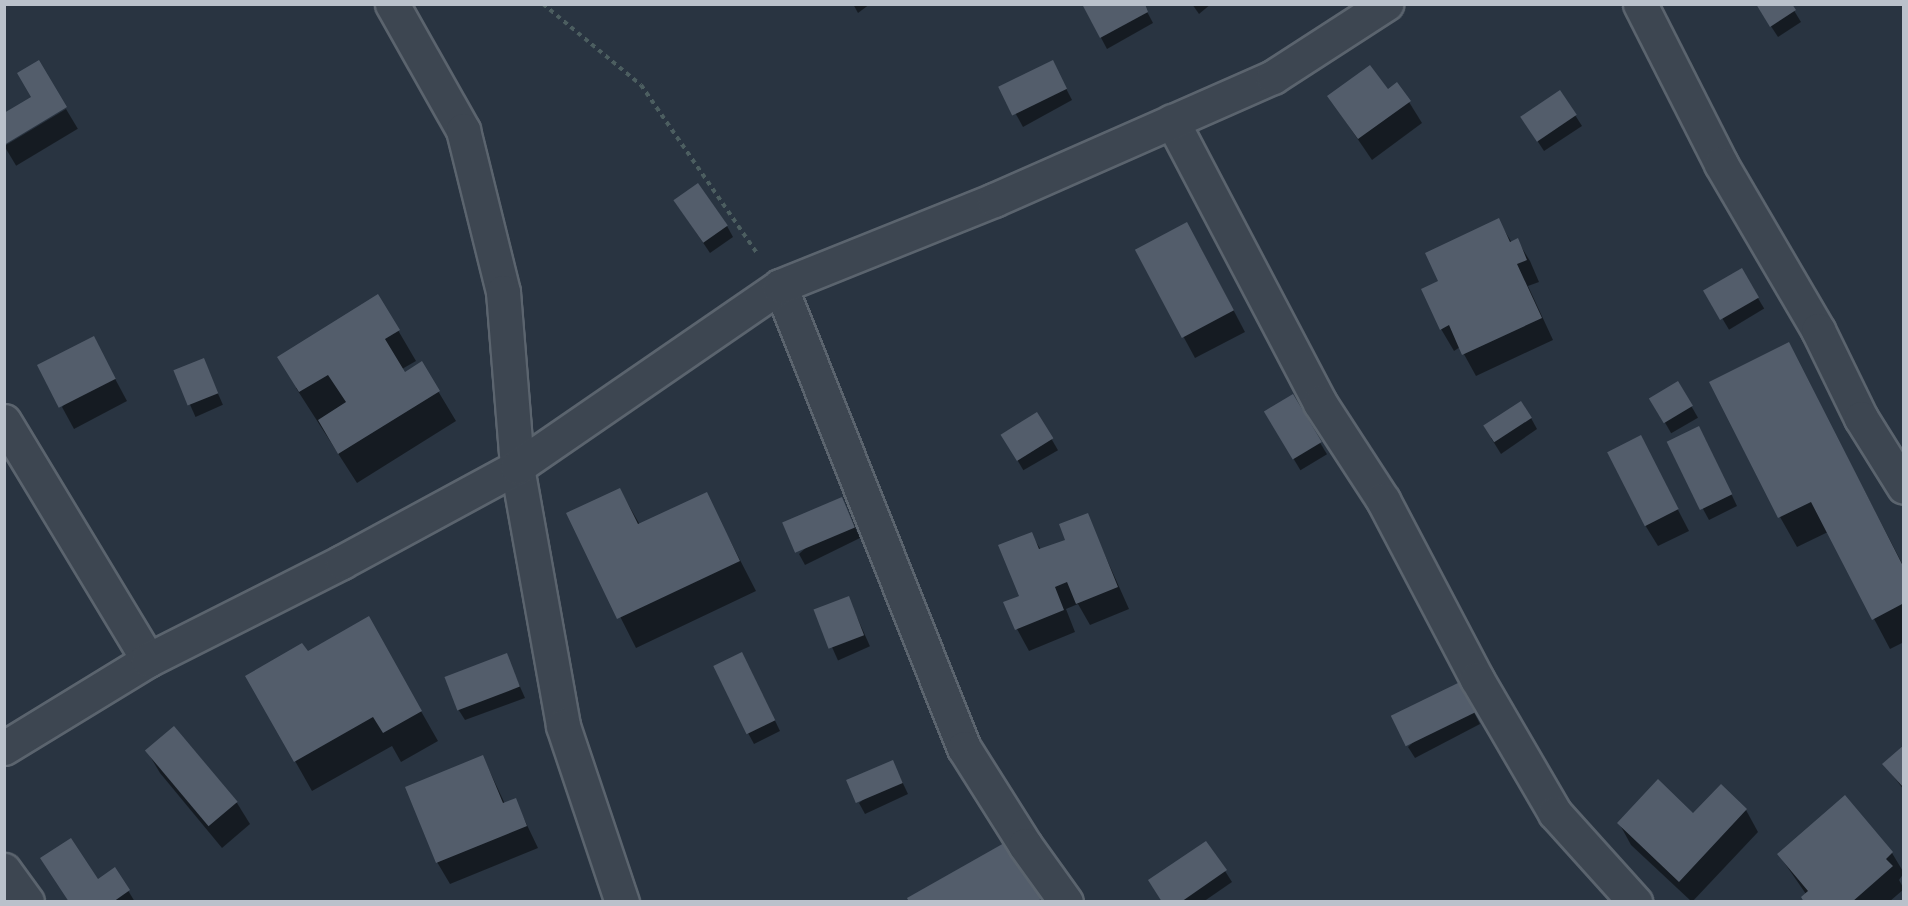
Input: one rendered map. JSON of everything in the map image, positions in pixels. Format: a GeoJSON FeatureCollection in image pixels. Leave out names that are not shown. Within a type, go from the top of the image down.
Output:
{"type":"FeatureCollection","features":[{"type":"Feature","properties":{"kind":"street"},"geometry":{"type":"LineString","coordinates":[[392,4],[463,130],[504,292],[517,467],[563,726],[622,902]]}},
{"type":"Feature","properties":{"kind":"street"},"geometry":{"type":"LineString","coordinates":[[4,748],[148,660],[342,562],[517,467],[780,286],[994,200],[1273,77],[1386,4]]}},
{"type":"Feature","properties":{"kind":"street"},"geometry":{"type":"LineString","coordinates":[[1640,4],[1721,164],[1818,330],[1861,418],[1904,487]]}},
{"type":"Feature","properties":{"kind":"street"},"geometry":{"type":"LineString","coordinates":[[1173,121],[1320,403],[1383,500],[1478,680],[1555,813],[1635,902]]}},
{"type":"Feature","properties":{"kind":"street"},"geometry":{"type":"LineString","coordinates":[[780,286],[964,748],[1025,845],[1066,902]]}},
{"type":"Feature","properties":{"kind":"street"},"geometry":{"type":"LineString","coordinates":[[4,421],[148,660]]}},
{"type":"Feature","properties":{"kind":"street"},"geometry":{"type":"LineString","coordinates":[[4,870],[27,902]]}},
{"type":"Feature","properties":{"kind":"path"},"geometry":{"type":"LineString","coordinates":[[543,4],[641,85],[780,286]]}},
{"type":"Feature","properties":{"kind":"building"},"geometry":{"type":"Polygon","coordinates":[[[1082,4],[1145,4],[1148,12],[1100,38],[1082,4]]]}},
{"type":"Feature","properties":{"kind":"building"},"geometry":{"type":"Polygon","coordinates":[[[1756,4],[1792,4],[1796,10],[1770,27],[1756,4]]]}},
{"type":"Feature","properties":{"kind":"building"},"geometry":{"type":"Polygon","coordinates":[[[39,60],[67,107],[4,145],[4,113],[31,97],[17,73],[39,60]]]}},
{"type":"Feature","properties":{"kind":"building"},"geometry":{"type":"Polygon","coordinates":[[[1053,60],[1067,89],[1012,116],[998,87],[1053,60]]]}},
{"type":"Feature","properties":{"kind":"building"},"geometry":{"type":"Polygon","coordinates":[[[1370,65],[1388,89],[1397,82],[1411,101],[1358,139],[1327,96],[1370,65]]]}},
{"type":"Feature","properties":{"kind":"building"},"geometry":{"type":"Polygon","coordinates":[[[1560,90],[1577,115],[1537,142],[1520,117],[1560,90]]]}},
{"type":"Feature","properties":{"kind":"building"},"geometry":{"type":"Polygon","coordinates":[[[698,183],[728,226],[703,243],[673,200],[698,183]]]}},
{"type":"Feature","properties":{"kind":"building"},"geometry":{"type":"Polygon","coordinates":[[[1499,218],[1510,242],[1518,238],[1527,260],[1517,264],[1542,318],[1462,355],[1449,325],[1440,330],[1421,289],[1438,281],[1425,253],[1499,218]]]}},
{"type":"Feature","properties":{"kind":"building"},"geometry":{"type":"Polygon","coordinates":[[[1187,222],[1234,310],[1182,338],[1135,250],[1187,222]]]}},
{"type":"Feature","properties":{"kind":"building"},"geometry":{"type":"Polygon","coordinates":[[[1742,268],[1759,297],[1720,320],[1703,290],[1742,268]]]}},
{"type":"Feature","properties":{"kind":"building"},"geometry":{"type":"Polygon","coordinates":[[[378,294],[400,330],[385,339],[405,372],[422,361],[440,391],[338,454],[318,420],[346,402],[328,375],[299,392],[277,357],[378,294]]]}},
{"type":"Feature","properties":{"kind":"building"},"geometry":{"type":"Polygon","coordinates":[[[94,336],[116,379],[59,408],[37,365],[94,336]]]}},
{"type":"Feature","properties":{"kind":"building"},"geometry":{"type":"Polygon","coordinates":[[[1789,342],[1904,568],[1904,603],[1872,620],[1811,502],[1778,518],[1709,382],[1789,342]]]}},
{"type":"Feature","properties":{"kind":"building"},"geometry":{"type":"Polygon","coordinates":[[[204,358],[218,393],[188,406],[173,370],[204,358]]]}},
{"type":"Feature","properties":{"kind":"building"},"geometry":{"type":"Polygon","coordinates":[[[1678,381],[1693,406],[1664,423],[1649,399],[1678,381]]]}},
{"type":"Feature","properties":{"kind":"building"},"geometry":{"type":"Polygon","coordinates":[[[1293,394],[1322,442],[1293,460],[1264,412],[1293,394]]]}},
{"type":"Feature","properties":{"kind":"building"},"geometry":{"type":"Polygon","coordinates":[[[1521,401],[1532,418],[1494,442],[1483,426],[1521,401]]]}},
{"type":"Feature","properties":{"kind":"building"},"geometry":{"type":"Polygon","coordinates":[[[1037,412],[1053,438],[1017,461],[1001,435],[1037,412]]]}},
{"type":"Feature","properties":{"kind":"building"},"geometry":{"type":"Polygon","coordinates":[[[1699,426],[1732,494],[1700,510],[1667,442],[1699,426]]]}},
{"type":"Feature","properties":{"kind":"building"},"geometry":{"type":"Polygon","coordinates":[[[1641,435],[1679,509],[1645,526],[1607,452],[1641,435]]]}},
{"type":"Feature","properties":{"kind":"building"},"geometry":{"type":"Polygon","coordinates":[[[620,488],[638,524],[707,492],[740,561],[617,619],[566,513],[620,488]]]}},
{"type":"Feature","properties":{"kind":"building"},"geometry":{"type":"Polygon","coordinates":[[[842,497],[855,527],[795,553],[782,522],[842,497]]]}},
{"type":"Feature","properties":{"kind":"building"},"geometry":{"type":"Polygon","coordinates":[[[1088,513],[1118,587],[1076,604],[1067,582],[1055,587],[1064,610],[1015,630],[1003,602],[1019,596],[998,545],[1032,532],[1039,549],[1065,540],[1059,524],[1088,513]]]}},
{"type":"Feature","properties":{"kind":"building"},"geometry":{"type":"Polygon","coordinates":[[[849,596],[864,635],[829,649],[814,610],[849,596]]]}},
{"type":"Feature","properties":{"kind":"building"},"geometry":{"type":"Polygon","coordinates":[[[369,616],[422,711],[383,733],[373,717],[294,762],[245,676],[302,643],[308,651],[369,616]]]}},
{"type":"Feature","properties":{"kind":"building"},"geometry":{"type":"Polygon","coordinates":[[[742,652],[775,720],[747,734],[713,666],[742,652]]]}},
{"type":"Feature","properties":{"kind":"building"},"geometry":{"type":"Polygon","coordinates":[[[507,653],[520,687],[457,711],[444,677],[507,653]]]}},
{"type":"Feature","properties":{"kind":"building"},"geometry":{"type":"Polygon","coordinates":[[[1460,682],[1475,713],[1406,746],[1391,716],[1460,682]]]}},
{"type":"Feature","properties":{"kind":"building"},"geometry":{"type":"Polygon","coordinates":[[[174,726],[238,802],[209,826],[145,750],[174,726]]]}},
{"type":"Feature","properties":{"kind":"building"},"geometry":{"type":"Polygon","coordinates":[[[1904,745],[1904,788],[1882,764],[1904,745]]]}},
{"type":"Feature","properties":{"kind":"building"},"geometry":{"type":"Polygon","coordinates":[[[483,755],[503,803],[516,798],[527,826],[436,863],[405,787],[483,755]]]}},
{"type":"Feature","properties":{"kind":"building"},"geometry":{"type":"Polygon","coordinates":[[[893,760],[903,783],[856,803],[846,780],[893,760]]]}},
{"type":"Feature","properties":{"kind":"building"},"geometry":{"type":"Polygon","coordinates":[[[1658,779],[1693,813],[1721,784],[1747,809],[1679,882],[1617,823],[1658,779]]]}},
{"type":"Feature","properties":{"kind":"building"},"geometry":{"type":"Polygon","coordinates":[[[1845,795],[1893,852],[1886,859],[1893,866],[1852,902],[1804,902],[1801,897],[1808,891],[1777,854],[1845,795]]]}},
{"type":"Feature","properties":{"kind":"building"},"geometry":{"type":"Polygon","coordinates":[[[71,838],[98,879],[115,867],[130,890],[113,902],[69,902],[40,858],[71,838]]]}},
{"type":"Feature","properties":{"kind":"building"},"geometry":{"type":"Polygon","coordinates":[[[1013,838],[1046,896],[1036,902],[909,902],[907,898],[1013,838]]]}},
{"type":"Feature","properties":{"kind":"building"},"geometry":{"type":"Polygon","coordinates":[[[1206,841],[1227,870],[1181,902],[1162,902],[1148,880],[1206,841]]]}}]}
